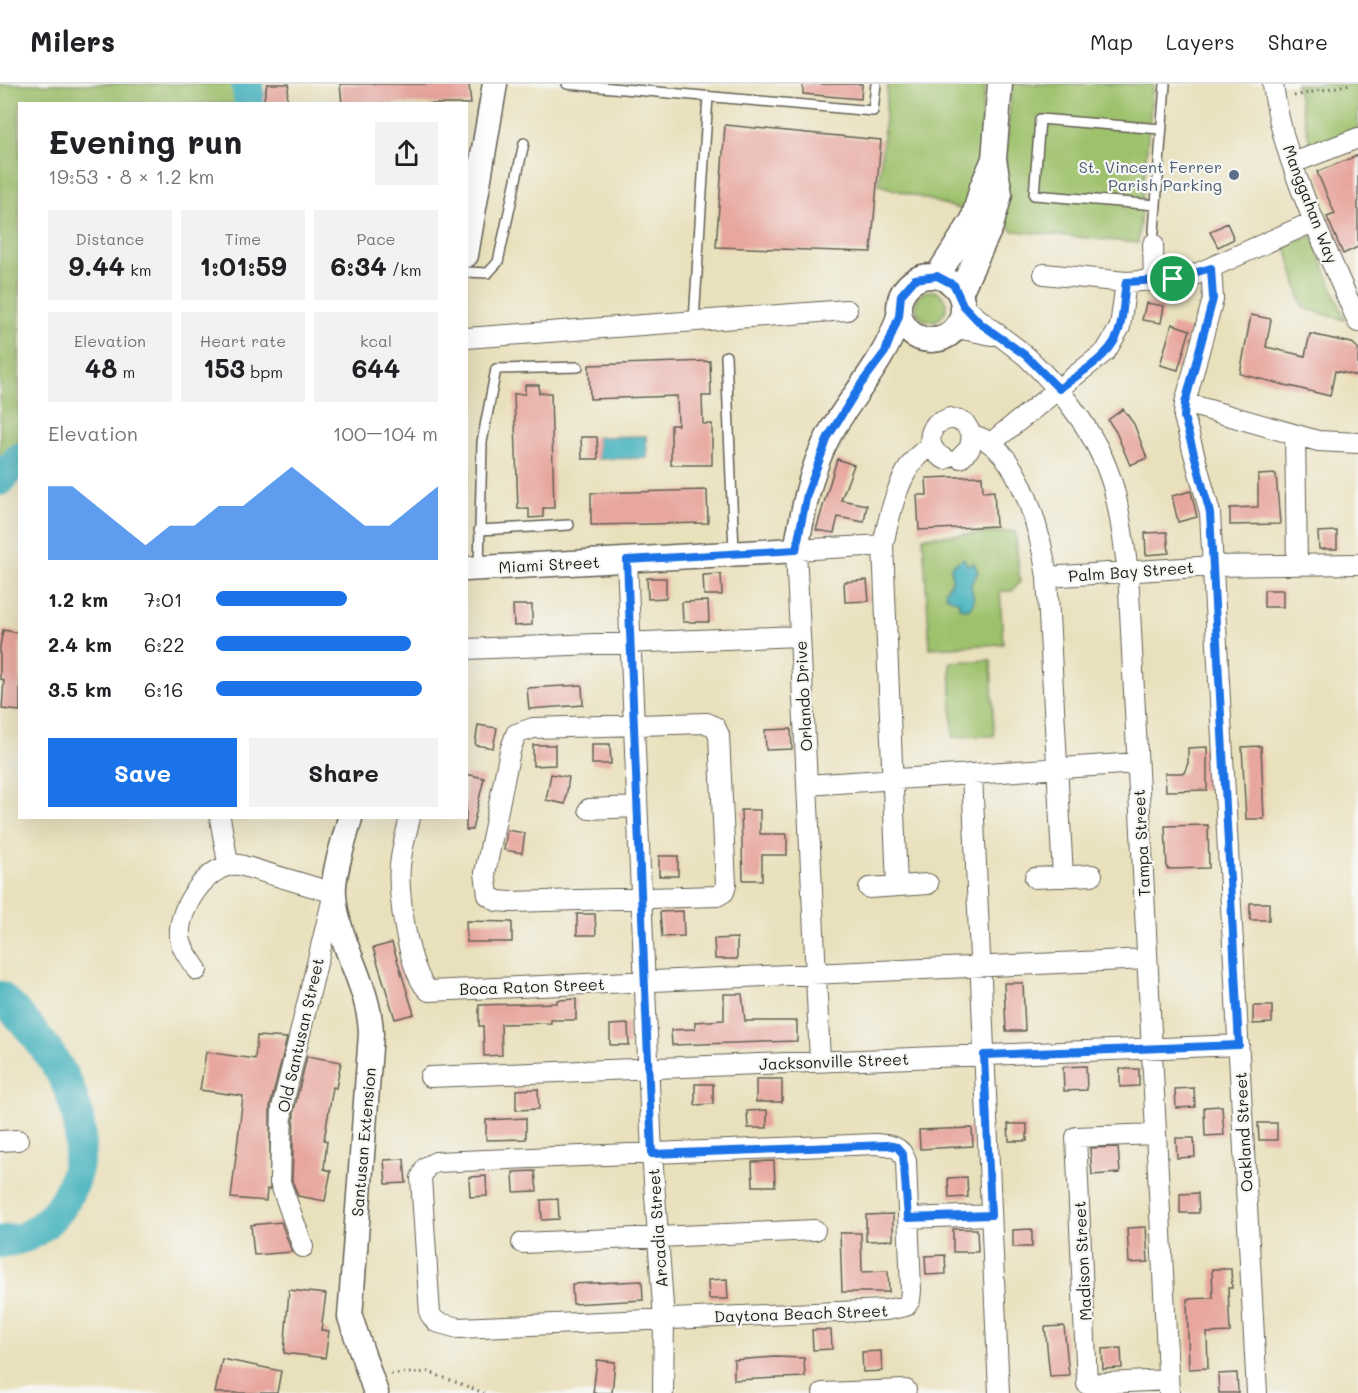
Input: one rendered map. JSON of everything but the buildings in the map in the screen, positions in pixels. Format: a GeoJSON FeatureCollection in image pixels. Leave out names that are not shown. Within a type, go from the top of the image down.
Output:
{"type":"FeatureCollection","features":[{"type":"Feature","properties":{"kind":"street"},"geometry":{"type":"LineString","coordinates":[[468,243],[495,84]]}},
{"type":"Feature","properties":{"kind":"street"},"geometry":{"type":"LineString","coordinates":[[960,309],[954,285],[937,276],[926,275],[907,285],[898,305],[902,324],[914,335],[923,339],[942,338],[960,309],[991,226],[1000,194],[994,159],[1000,84]]}},
{"type":"Feature","properties":{"kind":"street","name":"Manggahan Way"},"geometry":{"type":"LineString","coordinates":[[1274,91],[1293,163],[1358,322]]}},
{"type":"Feature","properties":{"kind":"street"},"geometry":{"type":"LineString","coordinates":[[1293,163],[1358,138]]}},
{"type":"Feature","properties":{"kind":"street"},"geometry":{"type":"LineString","coordinates":[[937,276],[973,220],[982,187],[994,159]]}},
{"type":"Feature","properties":{"kind":"street"},"geometry":{"type":"LineString","coordinates":[[1044,274],[1126,282],[1154,281],[1194,275],[1308,224]]}},
{"type":"Feature","properties":{"kind":"street"},"geometry":{"type":"LineString","coordinates":[[1153,244],[1154,281]]}},
{"type":"Feature","properties":{"kind":"street","name":"Oakland Street"},"geometry":{"type":"LineString","coordinates":[[1211,268],[1213,299],[1185,403],[1184,417],[1210,513],[1257,1393]]}},
{"type":"Feature","properties":{"kind":"street"},"geometry":{"type":"LineString","coordinates":[[993,442],[1106,351],[1115,340],[1120,327],[1126,282]]}},
{"type":"Feature","properties":{"kind":"street","name":"Tampa Street"},"geometry":{"type":"LineString","coordinates":[[960,309],[978,330],[998,337],[1025,355],[1059,389],[1099,452],[1115,492],[1128,571],[1169,1387]]}},
{"type":"Feature","properties":{"kind":"street"},"geometry":{"type":"LineString","coordinates":[[468,338],[847,310]]}},
{"type":"Feature","properties":{"kind":"street","name":"Orlando Drive"},"geometry":{"type":"LineString","coordinates":[[820,1061],[796,550],[807,494],[828,437],[861,384],[885,352],[899,316]]}},
{"type":"Feature","properties":{"kind":"street","name":"Orlando Drive"},"geometry":{"type":"LineString","coordinates":[[885,352],[914,335]]}},
{"type":"Feature","properties":{"kind":"street"},"geometry":{"type":"LineString","coordinates":[[1185,403],[1318,441],[1358,443]]}},
{"type":"Feature","properties":{"kind":"street"},"geometry":{"type":"LineString","coordinates":[[897,886],[883,545],[889,516],[912,461],[945,455],[970,448],[972,435],[968,426],[960,420],[945,419],[936,424],[931,433],[945,455]]}},
{"type":"Feature","properties":{"kind":"street"},"geometry":{"type":"LineString","coordinates":[[972,435],[993,442],[1010,467],[1035,517],[1047,577],[1063,877]]}},
{"type":"Feature","properties":{"kind":"street"},"geometry":{"type":"LineString","coordinates":[[1295,435],[1297,564]]}},
{"type":"Feature","properties":{"kind":"street","name":"Miami Street"},"geometry":{"type":"LineString","coordinates":[[473,568],[883,545]]}},
{"type":"Feature","properties":{"kind":"street","name":"Arcadia Street"},"geometry":{"type":"LineString","coordinates":[[627,560],[652,1154],[664,1319],[663,1393]]}},
{"type":"Feature","properties":{"kind":"street","name":"Palm Bay Street"},"geometry":{"type":"LineString","coordinates":[[1047,577],[1213,566],[1358,564]]}},
{"type":"Feature","properties":{"kind":"street"},"geometry":{"type":"LineString","coordinates":[[468,649],[800,636]]}},
{"type":"Feature","properties":{"kind":"street"},"geometry":{"type":"LineString","coordinates":[[707,723],[715,727],[719,735],[726,885],[724,892],[717,896],[511,902],[497,901],[488,895],[484,885],[510,751],[516,734],[533,728],[634,727],[707,723]]}},
{"type":"Feature","properties":{"kind":"street"},"geometry":{"type":"LineString","coordinates":[[807,785],[1137,763]]}},
{"type":"Feature","properties":{"kind":"street"},"geometry":{"type":"LineString","coordinates":[[972,774],[999,1393]]}},
{"type":"Feature","properties":{"kind":"street"},"geometry":{"type":"LineString","coordinates":[[589,809],[638,807]]}},
{"type":"Feature","properties":{"kind":"street"},"geometry":{"type":"LineString","coordinates":[[220,819],[228,863]]}},
{"type":"Feature","properties":{"kind":"street"},"geometry":{"type":"LineString","coordinates":[[197,970],[180,942],[183,916],[207,877],[228,863],[333,892],[350,819]]}},
{"type":"Feature","properties":{"kind":"street","name":"Boca Raton Street"},"geometry":{"type":"LineString","coordinates":[[410,819],[399,868],[400,888],[411,951],[422,985],[429,991],[1147,959]]}},
{"type":"Feature","properties":{"kind":"street"},"geometry":{"type":"LineString","coordinates":[[1035,878],[1092,875]]}},
{"type":"Feature","properties":{"kind":"street"},"geometry":{"type":"LineString","coordinates":[[869,888],[928,884]]}},
{"type":"Feature","properties":{"kind":"street","name":"Old Santusan Street"},"geometry":{"type":"LineString","coordinates":[[303,1247],[280,1182],[282,1108],[333,892]]}},
{"type":"Feature","properties":{"kind":"street","name":"Santusan Extension"},"geometry":{"type":"LineString","coordinates":[[333,892],[338,922],[371,1014],[350,1317],[372,1384]]}},
{"type":"Feature","properties":{"kind":"street","name":"Jacksonville Street"},"geometry":{"type":"LineString","coordinates":[[430,1077],[1239,1045]]}},
{"type":"Feature","properties":{"kind":"street","name":"Madison Street"},"geometry":{"type":"LineString","coordinates":[[1156,1134],[1076,1137],[1086,1360],[1088,1383],[1169,1387]]}},
{"type":"Feature","properties":{"kind":"street","name":"Daytona Beach Street"},"geometry":{"type":"LineString","coordinates":[[876,1144],[897,1147],[903,1154],[906,1161],[908,1218],[911,1290],[910,1300],[906,1306],[886,1310],[458,1328],[436,1322],[428,1305],[421,1185],[426,1167],[448,1161],[876,1144]]}},
{"type":"Feature","properties":{"kind":"street"},"geometry":{"type":"LineString","coordinates":[[908,1218],[991,1215]]}},
{"type":"Feature","properties":{"kind":"street"},"geometry":{"type":"LineString","coordinates":[[522,1243],[815,1230]]}},
{"type":"Feature","properties":{"kind":"street"},"geometry":{"type":"LineString","coordinates":[[823,1393],[906,1389]]}},
{"type":"Feature","properties":{"kind":"lane"},"geometry":{"type":"LineString","coordinates":[[567,84],[671,89],[708,96],[873,111],[876,84]]}},
{"type":"Feature","properties":{"kind":"lane"},"geometry":{"type":"LineString","coordinates":[[1153,244],[1166,84]]}},
{"type":"Feature","properties":{"kind":"lane"},"geometry":{"type":"LineString","coordinates":[[694,321],[708,96]]}},
{"type":"Feature","properties":{"kind":"lane"},"geometry":{"type":"LineString","coordinates":[[1156,205],[1034,195],[1040,119],[1161,129]]}},
{"type":"Feature","properties":{"kind":"lane"},"geometry":{"type":"LineString","coordinates":[[468,272],[488,273],[498,262],[524,143]]}},
{"type":"Feature","properties":{"kind":"lane"},"geometry":{"type":"LineString","coordinates":[[726,356],[734,554]]}},
{"type":"Feature","properties":{"kind":"lane"},"geometry":{"type":"LineString","coordinates":[[473,568],[479,530],[483,442],[495,369],[578,367]]}},
{"type":"Feature","properties":{"kind":"lane"},"geometry":{"type":"LineString","coordinates":[[479,530],[568,525]]}},
{"type":"Feature","properties":{"kind":"path"},"geometry":{"type":"LineString","coordinates":[[1274,91],[1300,95],[1352,84]]}},
{"type":"Feature","properties":{"kind":"path"},"geometry":{"type":"LineString","coordinates":[[372,1384],[429,1372],[484,1393]]}},
{"type":"Feature","properties":{"kind":"green space"},"geometry":{"type":"Polygon","coordinates":[[[0,84],[247,84],[250,102],[18,102],[18,457],[0,480],[0,84]]]}},
{"type":"Feature","properties":{"kind":"green space"},"geometry":{"type":"Polygon","coordinates":[[[888,84],[985,84],[977,179],[971,185],[963,210],[879,185],[888,84]]]}},
{"type":"Feature","properties":{"kind":"green space"},"geometry":{"type":"Polygon","coordinates":[[[1012,84],[1153,84],[1138,243],[1014,231],[1000,221],[1012,84]]]}},
{"type":"Feature","properties":{"kind":"green space"},"geometry":{"type":"Polygon","coordinates":[[[1296,84],[1358,84],[1358,128],[1311,147],[1296,84]]]}},
{"type":"Feature","properties":{"kind":"green space"},"geometry":{"type":"Polygon","coordinates":[[[1312,235],[1345,320],[1303,308],[1286,247],[1312,235]]]}},
{"type":"Feature","properties":{"kind":"green space"},"geometry":{"type":"Polygon","coordinates":[[[931,291],[942,295],[946,306],[942,317],[931,321],[920,317],[916,306],[920,295],[931,291]]]}},
{"type":"Feature","properties":{"kind":"green space"},"geometry":{"type":"Polygon","coordinates":[[[1015,531],[1020,582],[1012,591],[1000,591],[1003,644],[930,648],[923,537],[1015,531]]]}},
{"type":"Feature","properties":{"kind":"green space"},"geometry":{"type":"Polygon","coordinates":[[[991,660],[994,736],[953,737],[950,662],[991,660]]]}},
{"type":"Feature","properties":{"kind":"water"},"geometry":{"type":"Polygon","coordinates":[[[646,436],[647,458],[598,459],[597,437],[646,436]]]}},
{"type":"Feature","properties":{"kind":"water"},"geometry":{"type":"Polygon","coordinates":[[[964,558],[967,565],[974,563],[978,572],[971,584],[974,600],[968,609],[959,608],[959,602],[946,596],[945,591],[952,580],[951,566],[964,558]]]}},
{"type":"Feature","properties":{"kind":"waterway"},"geometry":{"type":"LineString","coordinates":[[247,84],[250,102]]}},
{"type":"Feature","properties":{"kind":"waterway"},"geometry":{"type":"LineString","coordinates":[[0,480],[18,460]]}},
{"type":"Feature","properties":{"kind":"waterway"},"geometry":{"type":"LineString","coordinates":[[0,997],[31,1030],[60,1071],[72,1097],[78,1117],[80,1137],[75,1176],[68,1194],[57,1210],[44,1224],[27,1236],[0,1242]]}},
{"type":"Feature","properties":{"kind":"place","name":"St. Vincent Ferrer Parish Parking"},"geometry":{"type":"Point","coordinates":[1234,175]}},
{"type":"Feature","properties":{"kind":"route"},"geometry":{"type":"LineString","coordinates":[[1211,268],[1214,281],[1213,299],[1185,403],[1184,417],[1210,513],[1239,1045],[984,1055],[991,1215],[908,1218],[906,1161],[897,1147],[887,1145],[652,1154],[627,560],[796,550],[807,494],[828,437],[861,384],[885,352],[899,316],[898,305],[901,295],[907,285],[915,279],[926,275],[937,276],[954,285],[963,305],[981,324],[1025,355],[1059,389],[1106,351],[1115,340],[1120,327],[1126,282],[1173,279],[1194,275],[1211,268]]}}]}
